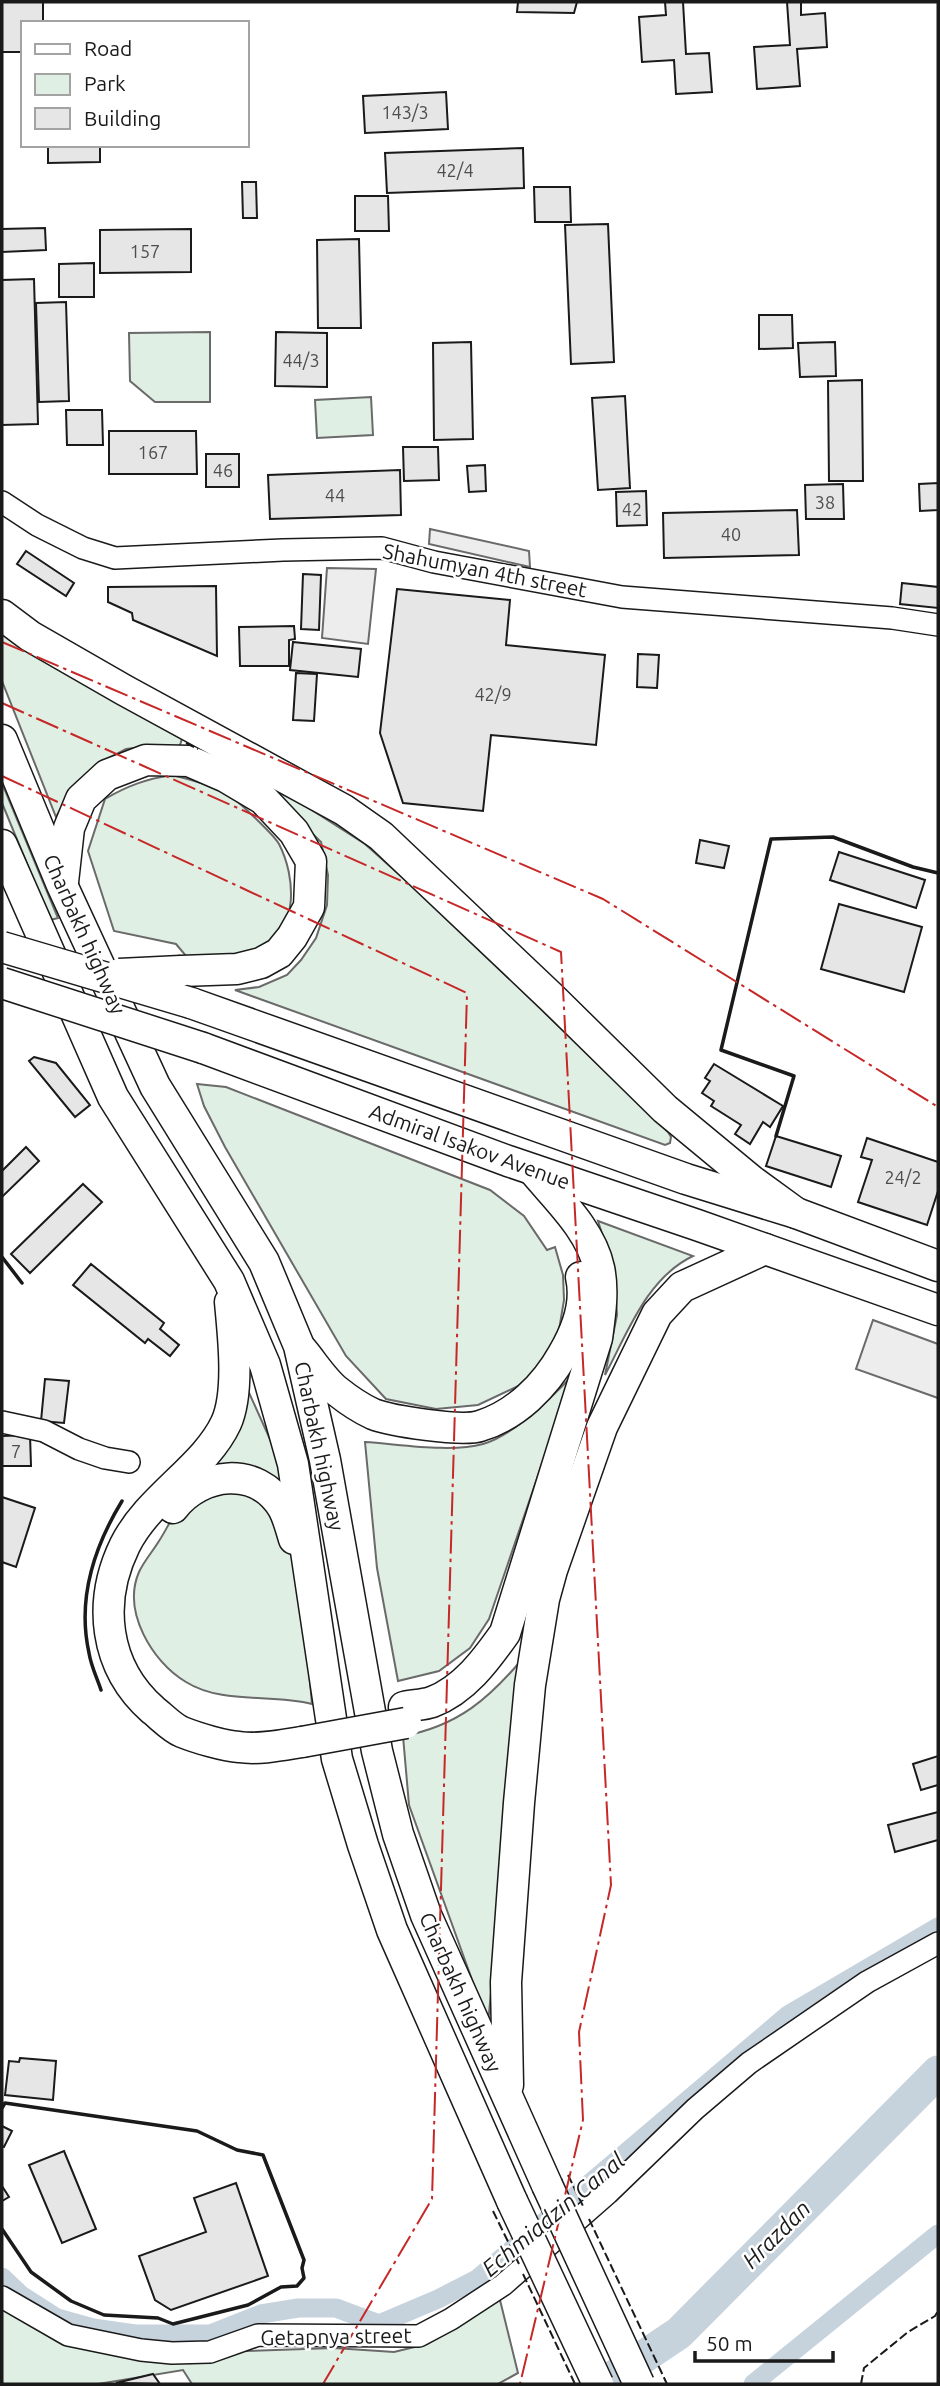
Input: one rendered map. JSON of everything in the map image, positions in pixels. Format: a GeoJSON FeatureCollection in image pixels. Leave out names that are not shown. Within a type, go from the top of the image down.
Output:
{"type":"FeatureCollection","features":[{"type":"Feature","properties":{"kind":"highway"},"geometry":{"type":"LineString","coordinates":[[2,615],[30,636],[344,810],[381,836],[665,1109],[752,1181],[796,1213]]}},
{"type":"Feature","properties":{"kind":"highway","name":"Charbakh highway"},"geometry":{"type":"LineString","coordinates":[[3,749],[62,885],[155,1086],[264,1262],[299,1346],[325,1460],[377,1751],[398,1834],[426,1915],[639,2384]]}},
{"type":"Feature","properties":{"kind":"highway"},"geometry":{"type":"LineString","coordinates":[[62,885],[69,828],[81,799],[107,775],[146,760],[189,761],[226,777],[263,799],[295,832],[311,861],[309,907],[292,937],[279,953],[261,964],[237,969],[94,975]]}},
{"type":"Feature","properties":{"kind":"highway","name":"Charbakh highway"},"geometry":{"type":"LineString","coordinates":[[2,845],[113,1097],[229,1280],[265,1365],[293,1464],[337,1759],[363,1845],[392,1930],[512,2202],[598,2384]]}},
{"type":"Feature","properties":{"kind":"highway","name":"Admiral Isakov Avenue"},"geometry":{"type":"LineString","coordinates":[[2,947],[191,1003],[673,1175],[796,1213],[938,1266]]}},
{"type":"Feature","properties":{"kind":"highway","name":"Admiral Isakov Avenue"},"geometry":{"type":"LineString","coordinates":[[2,983],[203,1048],[520,1165],[938,1310]]}},
{"type":"Feature","properties":{"kind":"highway"},"geometry":{"type":"LineString","coordinates":[[299,1346],[335,1390],[374,1414],[430,1426],[478,1427],[513,1409],[537,1391],[554,1371],[571,1339],[582,1307],[583,1286],[574,1250],[562,1224],[520,1165]]}},
{"type":"Feature","properties":{"kind":"highway"},"geometry":{"type":"LineString","coordinates":[[405,1715],[458,1686],[484,1663],[505,1633],[597,1338],[601,1309],[600,1269],[592,1245],[580,1227],[520,1165]]}},
{"type":"Feature","properties":{"kind":"highway"},"geometry":{"type":"LineString","coordinates":[[508,2099],[506,1982],[513,1883],[530,1685],[544,1599],[552,1570],[602,1427],[657,1314],[682,1287],[765,1248]]}},
{"type":"Feature","properties":{"kind":"highway"},"geometry":{"type":"LineString","coordinates":[[229,1280],[235,1374],[228,1421],[214,1445],[156,1502],[126,1544],[111,1581],[109,1633],[121,1669],[139,1698],[181,1732],[240,1748],[405,1715],[432,1716],[474,1693],[520,1641],[544,1599]]}},
{"type":"Feature","properties":{"kind":"highway"},"geometry":{"type":"LineString","coordinates":[[302,1734],[249,1735],[213,1729],[181,1715],[159,1697],[141,1675],[131,1652],[122,1609],[134,1567],[157,1529],[183,1496],[203,1483],[227,1477],[244,1478],[258,1484],[283,1508],[312,1584]]}},
{"type":"Feature","properties":{"kind":"street","name":"Shahumyan 4th street"},"geometry":{"type":"LineString","coordinates":[[2,502],[37,525],[83,548],[115,558],[382,548],[434,562],[622,597],[892,618],[938,625]]}},
{"type":"Feature","properties":{"kind":"street"},"geometry":{"type":"LineString","coordinates":[[2,1423],[44,1431],[79,1449],[105,1458],[129,1462]]}},
{"type":"Feature","properties":{"kind":"street","name":"Getapnya street"},"geometry":{"type":"LineString","coordinates":[[2,2297],[68,2335],[141,2350],[172,2353],[210,2352],[258,2335],[419,2336],[503,2285],[749,2063],[867,1982],[938,1943]]}},
{"type":"Feature","properties":{"kind":"green space"},"geometry":{"type":"Polygon","coordinates":[[[210,332],[210,402],[155,402],[130,381],[129,333],[210,332]]]}},
{"type":"Feature","properties":{"kind":"green space"},"geometry":{"type":"Polygon","coordinates":[[[371,397],[373,435],[317,438],[315,400],[371,397]]]}},
{"type":"Feature","properties":{"kind":"green space"},"geometry":{"type":"Polygon","coordinates":[[[2,634],[182,739],[179,748],[151,746],[126,749],[103,761],[76,783],[56,817],[2,681],[2,634]]]}},
{"type":"Feature","properties":{"kind":"green space"},"geometry":{"type":"Polygon","coordinates":[[[172,775],[212,787],[233,798],[265,827],[279,844],[289,872],[291,902],[282,930],[273,941],[261,949],[234,956],[186,956],[176,944],[114,931],[88,851],[105,799],[137,784],[172,775]]]}},
{"type":"Feature","properties":{"kind":"green space"},"geometry":{"type":"Polygon","coordinates":[[[2,783],[58,918],[50,920],[2,803],[2,783]]]}},
{"type":"Feature","properties":{"kind":"green space"},"geometry":{"type":"Polygon","coordinates":[[[275,790],[296,800],[365,844],[430,902],[668,1132],[670,1143],[665,1145],[235,990],[259,987],[287,975],[316,938],[327,905],[328,875],[321,842],[274,796],[275,790]]]}},
{"type":"Feature","properties":{"kind":"green space"},"geometry":{"type":"Polygon","coordinates":[[[197,1084],[226,1087],[490,1190],[524,1216],[547,1250],[555,1247],[563,1275],[564,1300],[559,1330],[548,1359],[531,1380],[478,1405],[436,1409],[386,1399],[346,1356],[225,1147],[204,1106],[197,1084]]]}},
{"type":"Feature","properties":{"kind":"green space"},"geometry":{"type":"Polygon","coordinates":[[[598,1221],[693,1256],[663,1278],[651,1292],[605,1375],[617,1315],[614,1272],[598,1221]]]}},
{"type":"Feature","properties":{"kind":"green space"},"geometry":{"type":"Polygon","coordinates":[[[241,1375],[274,1448],[294,1521],[278,1493],[205,1477],[241,1375]]]}},
{"type":"Feature","properties":{"kind":"green space"},"geometry":{"type":"Polygon","coordinates":[[[572,1376],[489,1619],[470,1648],[439,1671],[398,1681],[377,1568],[365,1442],[440,1448],[483,1444],[518,1425],[572,1376]]]}},
{"type":"Feature","properties":{"kind":"green space"},"geometry":{"type":"Polygon","coordinates":[[[210,1489],[253,1490],[298,1552],[312,1704],[216,1694],[200,1689],[186,1682],[162,1662],[143,1634],[134,1603],[139,1572],[182,1504],[210,1489]]]}},
{"type":"Feature","properties":{"kind":"green space"},"geometry":{"type":"Polygon","coordinates":[[[524,1657],[488,2024],[409,1805],[403,1736],[440,1725],[471,1708],[498,1685],[524,1657]]]}},
{"type":"Feature","properties":{"kind":"green space"},"geometry":{"type":"Polygon","coordinates":[[[500,2300],[518,2373],[498,2384],[192,2384],[183,2370],[98,2384],[2,2384],[2,2303],[246,2351],[334,2348],[394,2352],[427,2344],[500,2300]]]}},
{"type":"Feature","properties":{"kind":"shaded area"},"geometry":{"type":"Polygon","coordinates":[[[430,529],[529,551],[530,567],[429,544],[430,529]]]}},
{"type":"Feature","properties":{"kind":"shaded area"},"geometry":{"type":"Polygon","coordinates":[[[327,568],[376,569],[368,644],[322,638],[327,568]]]}},
{"type":"Feature","properties":{"kind":"shaded area"},"geometry":{"type":"Polygon","coordinates":[[[873,1320],[938,1344],[938,1398],[856,1369],[873,1320]]]}},
{"type":"Feature","properties":{"kind":"building"},"geometry":{"type":"Polygon","coordinates":[[[2,2],[43,2],[43,21],[21,21],[21,52],[2,52],[2,2]]]}},
{"type":"Feature","properties":{"kind":"building"},"geometry":{"type":"Polygon","coordinates":[[[518,2],[577,2],[574,13],[517,12],[518,2]]]}},
{"type":"Feature","properties":{"kind":"building"},"geometry":{"type":"Polygon","coordinates":[[[665,2],[683,2],[686,54],[709,53],[712,92],[676,94],[674,60],[642,62],[639,17],[666,15],[665,2]]]}},
{"type":"Feature","properties":{"kind":"building"},"geometry":{"type":"Polygon","coordinates":[[[787,2],[801,2],[801,15],[825,13],[827,47],[797,49],[800,86],[757,89],[754,47],[790,45],[787,2]]]}},
{"type":"Feature","properties":{"kind":"building"},"geometry":{"type":"Polygon","coordinates":[[[446,92],[448,129],[365,133],[363,96],[446,92]]]}},
{"type":"Feature","properties":{"kind":"building"},"geometry":{"type":"Polygon","coordinates":[[[48,147],[100,147],[100,162],[48,163],[48,147]]]}},
{"type":"Feature","properties":{"kind":"building"},"geometry":{"type":"Polygon","coordinates":[[[523,148],[524,188],[387,193],[385,153],[523,148]]]}},
{"type":"Feature","properties":{"kind":"building"},"geometry":{"type":"Polygon","coordinates":[[[242,182],[256,182],[257,218],[243,218],[242,182]]]}},
{"type":"Feature","properties":{"kind":"building"},"geometry":{"type":"Polygon","coordinates":[[[534,187],[570,187],[571,222],[535,222],[534,187]]]}},
{"type":"Feature","properties":{"kind":"building"},"geometry":{"type":"Polygon","coordinates":[[[355,196],[388,196],[389,231],[355,231],[355,196]]]}},
{"type":"Feature","properties":{"kind":"building"},"geometry":{"type":"Polygon","coordinates":[[[608,224],[614,362],[571,364],[565,225],[608,224]]]}},
{"type":"Feature","properties":{"kind":"building"},"geometry":{"type":"Polygon","coordinates":[[[45,228],[46,250],[2,252],[2,229],[45,228]]]}},
{"type":"Feature","properties":{"kind":"building"},"geometry":{"type":"Polygon","coordinates":[[[191,229],[191,272],[100,273],[100,230],[191,229]]]}},
{"type":"Feature","properties":{"kind":"building"},"geometry":{"type":"Polygon","coordinates":[[[359,239],[361,328],[318,328],[317,240],[359,239]]]}},
{"type":"Feature","properties":{"kind":"building"},"geometry":{"type":"Polygon","coordinates":[[[94,263],[94,297],[59,297],[59,264],[94,263]]]}},
{"type":"Feature","properties":{"kind":"building"},"geometry":{"type":"Polygon","coordinates":[[[34,279],[38,424],[2,425],[2,280],[34,279]]]}},
{"type":"Feature","properties":{"kind":"building"},"geometry":{"type":"Polygon","coordinates":[[[66,302],[69,401],[39,402],[36,303],[66,302]]]}},
{"type":"Feature","properties":{"kind":"building"},"geometry":{"type":"Polygon","coordinates":[[[759,315],[792,315],[793,348],[759,349],[759,315]]]}},
{"type":"Feature","properties":{"kind":"building"},"geometry":{"type":"Polygon","coordinates":[[[276,332],[327,333],[327,387],[275,386],[276,332]]]}},
{"type":"Feature","properties":{"kind":"building"},"geometry":{"type":"Polygon","coordinates":[[[471,342],[473,439],[434,440],[433,343],[471,342]]]}},
{"type":"Feature","properties":{"kind":"building"},"geometry":{"type":"Polygon","coordinates":[[[835,342],[836,376],[800,377],[798,343],[835,342]]]}},
{"type":"Feature","properties":{"kind":"building"},"geometry":{"type":"Polygon","coordinates":[[[862,380],[863,481],[829,481],[828,381],[862,380]]]}},
{"type":"Feature","properties":{"kind":"building"},"geometry":{"type":"Polygon","coordinates":[[[625,396],[630,488],[598,490],[592,398],[625,396]]]}},
{"type":"Feature","properties":{"kind":"building"},"geometry":{"type":"Polygon","coordinates":[[[66,410],[102,410],[103,445],[67,445],[66,410]]]}},
{"type":"Feature","properties":{"kind":"building"},"geometry":{"type":"Polygon","coordinates":[[[109,431],[196,431],[197,474],[109,474],[109,431]]]}},
{"type":"Feature","properties":{"kind":"building"},"geometry":{"type":"Polygon","coordinates":[[[403,447],[438,447],[439,480],[404,481],[403,447]]]}},
{"type":"Feature","properties":{"kind":"building"},"geometry":{"type":"Polygon","coordinates":[[[206,454],[239,454],[239,487],[206,487],[206,454]]]}},
{"type":"Feature","properties":{"kind":"building"},"geometry":{"type":"Polygon","coordinates":[[[485,465],[486,491],[469,492],[467,466],[485,465]]]}},
{"type":"Feature","properties":{"kind":"building"},"geometry":{"type":"Polygon","coordinates":[[[400,470],[401,515],[270,519],[268,475],[400,470]]]}},
{"type":"Feature","properties":{"kind":"building"},"geometry":{"type":"Polygon","coordinates":[[[938,483],[938,510],[920,511],[919,484],[938,483]]]}},
{"type":"Feature","properties":{"kind":"building"},"geometry":{"type":"Polygon","coordinates":[[[843,484],[844,519],[806,519],[805,485],[843,484]]]}},
{"type":"Feature","properties":{"kind":"building"},"geometry":{"type":"Polygon","coordinates":[[[646,491],[647,525],[617,526],[616,492],[646,491]]]}},
{"type":"Feature","properties":{"kind":"building"},"geometry":{"type":"Polygon","coordinates":[[[797,510],[799,555],[664,558],[663,513],[797,510]]]}},
{"type":"Feature","properties":{"kind":"building"},"geometry":{"type":"Polygon","coordinates":[[[26,551],[74,583],[66,596],[17,564],[26,551]]]}},
{"type":"Feature","properties":{"kind":"building"},"geometry":{"type":"Polygon","coordinates":[[[303,574],[321,575],[319,630],[301,629],[303,574]]]}},
{"type":"Feature","properties":{"kind":"building"},"geometry":{"type":"Polygon","coordinates":[[[902,583],[938,587],[938,608],[900,604],[902,583]]]}},
{"type":"Feature","properties":{"kind":"building"},"geometry":{"type":"Polygon","coordinates":[[[216,586],[217,656],[133,620],[132,613],[108,602],[108,587],[216,586]]]}},
{"type":"Feature","properties":{"kind":"building"},"geometry":{"type":"Polygon","coordinates":[[[397,589],[510,600],[506,645],[605,655],[596,745],[491,735],[483,811],[403,803],[380,733],[397,589]]]}},
{"type":"Feature","properties":{"kind":"building"},"geometry":{"type":"Polygon","coordinates":[[[294,626],[295,639],[289,640],[289,666],[240,666],[239,627],[294,626]]]}},
{"type":"Feature","properties":{"kind":"building"},"geometry":{"type":"Polygon","coordinates":[[[293,642],[361,649],[358,677],[290,670],[293,642]]]}},
{"type":"Feature","properties":{"kind":"building"},"geometry":{"type":"Polygon","coordinates":[[[638,654],[659,655],[657,688],[637,687],[638,654]]]}},
{"type":"Feature","properties":{"kind":"building"},"geometry":{"type":"Polygon","coordinates":[[[296,673],[317,674],[314,721],[293,720],[296,673]]]}},
{"type":"Feature","properties":{"kind":"building"},"geometry":{"type":"Polygon","coordinates":[[[700,840],[729,846],[724,868],[696,863],[700,840]]]}},
{"type":"Feature","properties":{"kind":"building"},"geometry":{"type":"Polygon","coordinates":[[[839,852],[925,880],[916,908],[830,880],[839,852]]]}},
{"type":"Feature","properties":{"kind":"building"},"geometry":{"type":"Polygon","coordinates":[[[839,904],[922,927],[904,992],[821,969],[839,904]]]}},
{"type":"Feature","properties":{"kind":"building"},"geometry":{"type":"Polygon","coordinates":[[[34,1057],[56,1063],[90,1105],[75,1117],[29,1061],[34,1057]]]}},
{"type":"Feature","properties":{"kind":"building"},"geometry":{"type":"Polygon","coordinates":[[[714,1064],[783,1106],[770,1127],[763,1122],[750,1144],[735,1134],[741,1125],[711,1106],[714,1101],[702,1093],[710,1081],[705,1078],[714,1064]]]}},
{"type":"Feature","properties":{"kind":"building"},"geometry":{"type":"Polygon","coordinates":[[[776,1136],[841,1156],[831,1187],[766,1166],[776,1136]]]}},
{"type":"Feature","properties":{"kind":"building"},"geometry":{"type":"Polygon","coordinates":[[[867,1138],[938,1162],[938,1191],[927,1225],[858,1202],[872,1160],[861,1157],[867,1138]]]}},
{"type":"Feature","properties":{"kind":"building"},"geometry":{"type":"Polygon","coordinates":[[[26,1147],[39,1161],[2,1197],[2,1171],[26,1147]]]}},
{"type":"Feature","properties":{"kind":"building"},"geometry":{"type":"Polygon","coordinates":[[[83,1184],[102,1202],[30,1273],[11,1254],[83,1184]]]}},
{"type":"Feature","properties":{"kind":"building"},"geometry":{"type":"Polygon","coordinates":[[[91,1264],[164,1323],[160,1329],[179,1345],[170,1356],[148,1339],[145,1343],[73,1285],[91,1264]]]}},
{"type":"Feature","properties":{"kind":"building"},"geometry":{"type":"Polygon","coordinates":[[[45,1379],[69,1381],[64,1423],[41,1421],[45,1379]]]}},
{"type":"Feature","properties":{"kind":"building"},"geometry":{"type":"Polygon","coordinates":[[[30,1435],[31,1466],[2,1466],[2,1436],[30,1435]]]}},
{"type":"Feature","properties":{"kind":"building"},"geometry":{"type":"Polygon","coordinates":[[[2,1497],[35,1508],[16,1567],[2,1562],[2,1497]]]}},
{"type":"Feature","properties":{"kind":"building"},"geometry":{"type":"Polygon","coordinates":[[[938,1756],[938,1785],[921,1790],[913,1764],[938,1756]]]}},
{"type":"Feature","properties":{"kind":"building"},"geometry":{"type":"Polygon","coordinates":[[[938,1812],[938,1840],[895,1852],[888,1825],[938,1812]]]}},
{"type":"Feature","properties":{"kind":"building"},"geometry":{"type":"Polygon","coordinates":[[[20,2058],[56,2061],[53,2100],[5,2095],[9,2061],[19,2062],[20,2058]]]}},
{"type":"Feature","properties":{"kind":"building"},"geometry":{"type":"Polygon","coordinates":[[[2,2126],[12,2131],[4,2147],[2,2146],[2,2126]]]}},
{"type":"Feature","properties":{"kind":"building"},"geometry":{"type":"Polygon","coordinates":[[[64,2151],[96,2229],[62,2243],[29,2165],[64,2151]]]}},
{"type":"Feature","properties":{"kind":"building"},"geometry":{"type":"Polygon","coordinates":[[[236,2183],[268,2276],[171,2310],[155,2300],[139,2256],[206,2232],[194,2198],[236,2183]]]}},
{"type":"Feature","properties":{"kind":"building"},"geometry":{"type":"Polygon","coordinates":[[[2,2186],[9,2197],[2,2201],[2,2186]]]}},
{"type":"Feature","properties":{"kind":"building"},"geometry":{"type":"Polygon","coordinates":[[[153,2374],[160,2384],[116,2383],[153,2374]]]}},
{"type":"Feature","properties":{"kind":"waterway","name":"Echmiadzin Canal"},"geometry":{"type":"LineString","coordinates":[[2,2277],[21,2295],[57,2318],[93,2328],[135,2334],[210,2334],[261,2314],[298,2308],[336,2308],[379,2324],[477,2279],[788,2015],[938,1927]]}},
{"type":"Feature","properties":{"kind":"waterway","name":"Hrazdan"},"geometry":{"type":"LineString","coordinates":[[603,2384],[679,2333],[938,2072]]}},
{"type":"Feature","properties":{"kind":"waterway"},"geometry":{"type":"LineString","coordinates":[[753,2384],[938,2234]]}},
{"type":"Feature","properties":{"kind":"fence"},"geometry":{"type":"LineString","coordinates":[[186,743],[198,749]]}},
{"type":"Feature","properties":{"kind":"fence"},"geometry":{"type":"LineString","coordinates":[[568,2175],[583,2206]]}},
{"type":"Feature","properties":{"kind":"fence"},"geometry":{"type":"LineString","coordinates":[[493,2211],[519,2264]]}},
{"type":"Feature","properties":{"kind":"fence"},"geometry":{"type":"LineString","coordinates":[[589,2219],[667,2384]]}},
{"type":"Feature","properties":{"kind":"fence"},"geometry":{"type":"LineString","coordinates":[[523,2274],[575,2384]]}},
{"type":"Feature","properties":{"kind":"fence"},"geometry":{"type":"LineString","coordinates":[[861,2384],[864,2368],[908,2332],[935,2316],[938,2311]]}},
{"type":"Feature","properties":{"kind":"wall"},"geometry":{"type":"LineString","coordinates":[[776,1136],[794,1076],[721,1050],[771,839],[833,837],[913,867],[938,873]]}},
{"type":"Feature","properties":{"kind":"wall"},"geometry":{"type":"LineString","coordinates":[[2,1257],[22,1283]]}},
{"type":"Feature","properties":{"kind":"wall"},"geometry":{"type":"LineString","coordinates":[[101,1690],[91,1663],[86,1633],[87,1593],[96,1555],[122,1501]]}},
{"type":"Feature","properties":{"kind":"wall"},"geometry":{"type":"LineString","coordinates":[[2,2108],[5,2103],[197,2131],[237,2150],[263,2155],[304,2260],[304,2278],[297,2286],[281,2287],[248,2305],[173,2324],[158,2318],[104,2315],[71,2301],[31,2272],[2,2229]]}},
{"type":"Feature","properties":{"kind":"power"},"geometry":{"type":"LineString","coordinates":[[2,642],[603,899],[938,1107]]}},
{"type":"Feature","properties":{"kind":"power"},"geometry":{"type":"LineString","coordinates":[[2,703],[561,952],[611,1885],[579,2032],[583,2120],[520,2384]]}},
{"type":"Feature","properties":{"kind":"power"},"geometry":{"type":"LineString","coordinates":[[2,776],[467,993],[432,2199],[323,2384]]}}]}
